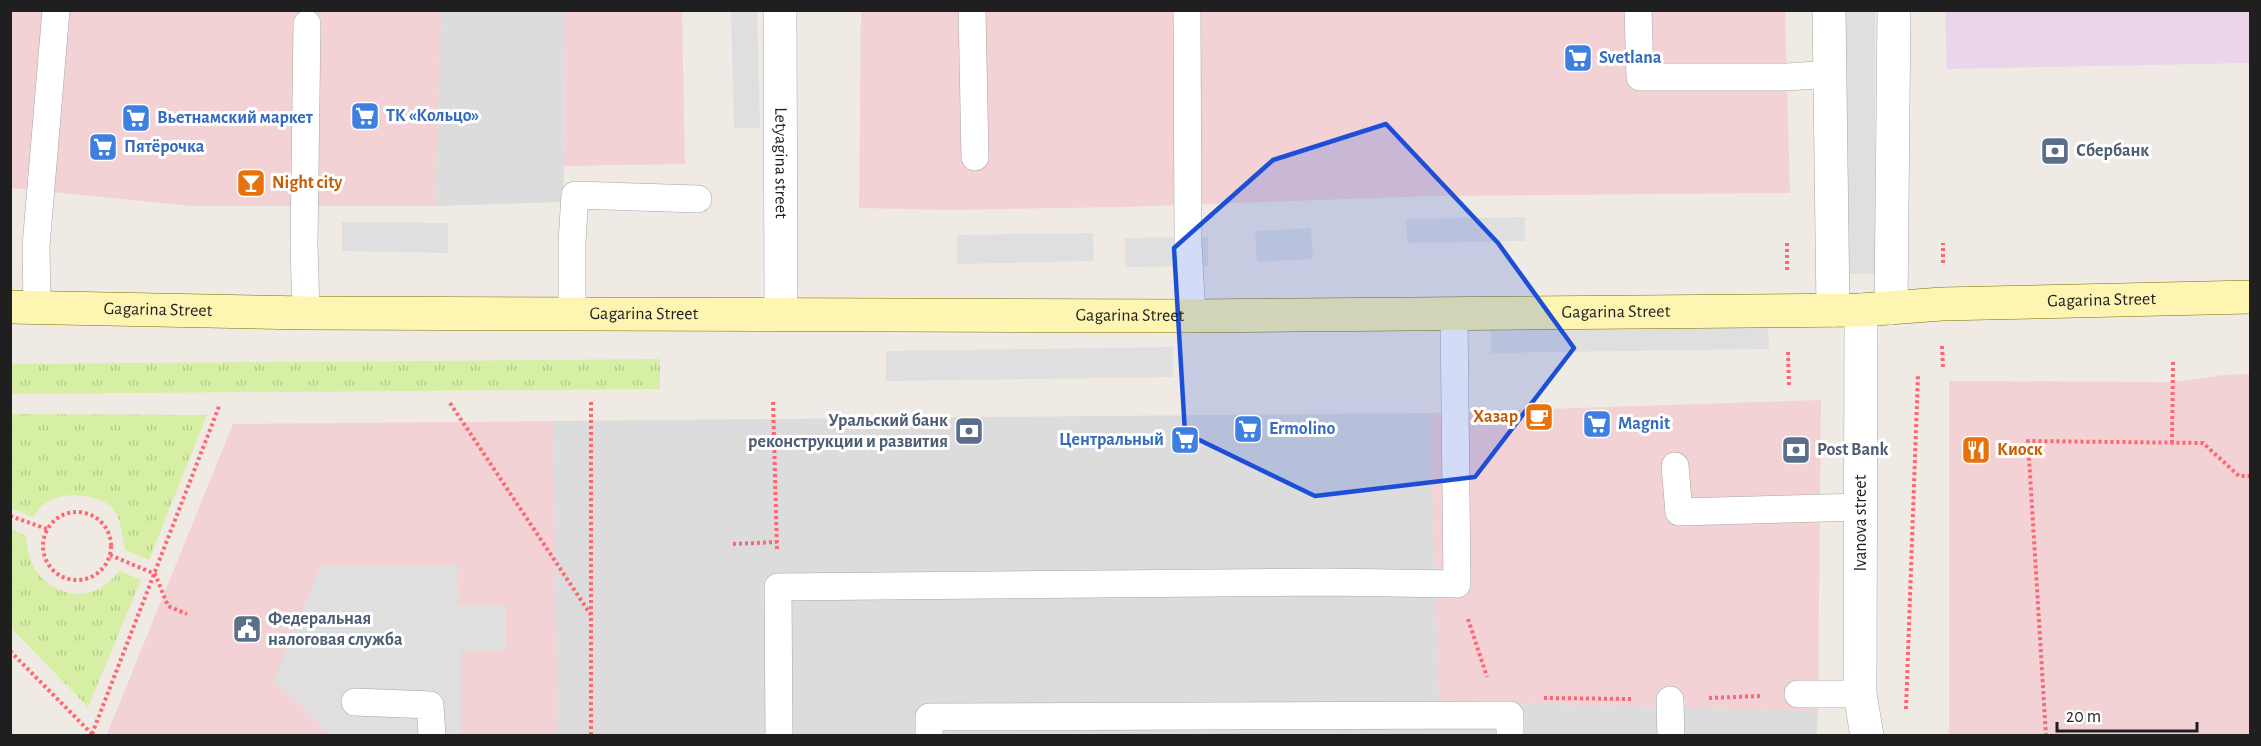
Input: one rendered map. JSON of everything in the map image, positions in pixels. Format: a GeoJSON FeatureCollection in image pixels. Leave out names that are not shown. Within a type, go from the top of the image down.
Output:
{"type":"FeatureCollection","features":[{"type":"Feature","properties":{"kind":"main road","name":"Gagarina Street"},"geometry":{"type":"LineString","coordinates":[[24,308],[306,313],[1192,316],[1862,309],[1942,304],[2250,297]]}},
{"type":"Feature","properties":{"kind":"street","name":"Letyagina street"},"geometry":{"type":"LineString","coordinates":[[780,10],[781,314]]}},
{"type":"Feature","properties":{"kind":"street","name":"Ivanova street"},"geometry":{"type":"LineString","coordinates":[[1829,10],[1830,74],[1862,309]]}},
{"type":"Feature","properties":{"kind":"street","name":"Ivanova street"},"geometry":{"type":"LineString","coordinates":[[1867,735],[1860,694],[1862,309],[1894,10]]}},
{"type":"Feature","properties":{"kind":"lane"},"geometry":{"type":"LineString","coordinates":[[24,308],[36,246],[56,10]]}},
{"type":"Feature","properties":{"kind":"lane"},"geometry":{"type":"LineString","coordinates":[[972,10],[975,158]]}},
{"type":"Feature","properties":{"kind":"lane"},"geometry":{"type":"LineString","coordinates":[[1187,10],[1188,243],[1192,316]]}},
{"type":"Feature","properties":{"kind":"lane"},"geometry":{"type":"LineString","coordinates":[[1638,10],[1641,77],[1787,77],[1830,74]]}},
{"type":"Feature","properties":{"kind":"lane"},"geometry":{"type":"LineString","coordinates":[[306,313],[304,245],[307,24]]}},
{"type":"Feature","properties":{"kind":"lane"},"geometry":{"type":"LineString","coordinates":[[572,314],[572,242],[575,195],[698,199]]}},
{"type":"Feature","properties":{"kind":"lane"},"geometry":{"type":"LineString","coordinates":[[778,735],[778,587],[1324,582],[1457,584],[1454,314]]}},
{"type":"Feature","properties":{"kind":"lane"},"geometry":{"type":"LineString","coordinates":[[1675,466],[1679,512],[1862,507]]}},
{"type":"Feature","properties":{"kind":"lane"},"geometry":{"type":"LineString","coordinates":[[1798,694],[1860,694]]}},
{"type":"Feature","properties":{"kind":"lane"},"geometry":{"type":"LineString","coordinates":[[1670,700],[1671,735]]}},
{"type":"Feature","properties":{"kind":"lane"},"geometry":{"type":"LineString","coordinates":[[355,702],[430,705],[432,735]]}},
{"type":"Feature","properties":{"kind":"lane"},"geometry":{"type":"LineString","coordinates":[[929,735],[929,717],[1081,726],[1510,715],[1510,735]]}},
{"type":"Feature","properties":{"kind":"path"},"geometry":{"type":"LineString","coordinates":[[2172,443],[2173,362]]}},
{"type":"Feature","properties":{"kind":"path"},"geometry":{"type":"LineString","coordinates":[[1906,712],[1918,374]]}},
{"type":"Feature","properties":{"kind":"path"},"geometry":{"type":"LineString","coordinates":[[591,402],[591,735]]}},
{"type":"Feature","properties":{"kind":"path"},"geometry":{"type":"LineString","coordinates":[[773,402],[778,587]]}},
{"type":"Feature","properties":{"kind":"path"},"geometry":{"type":"LineString","coordinates":[[450,403],[591,615]]}},
{"type":"Feature","properties":{"kind":"path"},"geometry":{"type":"LineString","coordinates":[[10,651],[93,735],[220,404]]}},
{"type":"Feature","properties":{"kind":"path"},"geometry":{"type":"LineString","coordinates":[[2046,735],[2028,441],[2203,443],[2239,476],[2250,476]]}},
{"type":"Feature","properties":{"kind":"path"},"geometry":{"type":"LineString","coordinates":[[69,513],[89,514],[103,524],[109,535],[110,555],[106,564],[96,574],[83,580],[68,579],[55,573],[44,558],[43,543],[47,529],[58,517],[69,513]]}},
{"type":"Feature","properties":{"kind":"path"},"geometry":{"type":"LineString","coordinates":[[10,516],[47,529]]}},
{"type":"Feature","properties":{"kind":"path"},"geometry":{"type":"LineString","coordinates":[[733,544],[777,542]]}},
{"type":"Feature","properties":{"kind":"path"},"geometry":{"type":"LineString","coordinates":[[110,555],[155,574],[168,606],[187,614]]}},
{"type":"Feature","properties":{"kind":"path"},"geometry":{"type":"LineString","coordinates":[[1457,584],[1490,685]]}},
{"type":"Feature","properties":{"kind":"path"},"geometry":{"type":"LineString","coordinates":[[1541,698],[1670,700],[1798,694]]}},
{"type":"Feature","properties":{"kind":"highlighted area"},"geometry":{"type":"Polygon","coordinates":[[[1386,124],[1498,243],[1574,348],[1475,477],[1315,496],[1185,433],[1174,248],[1273,160],[1386,124]]]}},
{"type":"Feature","properties":{"kind":"shaded area"},"geometry":{"type":"Polygon","coordinates":[[[10,11],[441,11],[435,206],[191,206],[11,188],[10,11]]]}},
{"type":"Feature","properties":{"kind":"shaded area"},"geometry":{"type":"Polygon","coordinates":[[[441,11],[563,11],[564,202],[435,206],[441,11]]]}},
{"type":"Feature","properties":{"kind":"shaded area"},"geometry":{"type":"Polygon","coordinates":[[[563,11],[682,11],[685,164],[564,166],[563,11]]]}},
{"type":"Feature","properties":{"kind":"shaded area"},"geometry":{"type":"Polygon","coordinates":[[[731,11],[757,11],[760,128],[734,128],[731,11]]]}},
{"type":"Feature","properties":{"kind":"shaded area"},"geometry":{"type":"Polygon","coordinates":[[[861,11],[1785,11],[1790,193],[1431,196],[1122,207],[951,210],[859,208],[861,11]]]}},
{"type":"Feature","properties":{"kind":"shaded area"},"geometry":{"type":"Polygon","coordinates":[[[1845,11],[1875,11],[1875,274],[1845,274],[1845,11]]]}},
{"type":"Feature","properties":{"kind":"shaded area"},"geometry":{"type":"Polygon","coordinates":[[[1945,11],[2250,11],[2250,63],[1947,69],[1945,11]]]}},
{"type":"Feature","properties":{"kind":"shaded area"},"geometry":{"type":"Polygon","coordinates":[[[1525,217],[1525,241],[1407,243],[1406,219],[1525,217]]]}},
{"type":"Feature","properties":{"kind":"shaded area"},"geometry":{"type":"Polygon","coordinates":[[[342,222],[448,223],[448,253],[342,251],[342,222]]]}},
{"type":"Feature","properties":{"kind":"shaded area"},"geometry":{"type":"Polygon","coordinates":[[[1311,228],[1313,259],[1257,262],[1255,231],[1311,228]]]}},
{"type":"Feature","properties":{"kind":"shaded area"},"geometry":{"type":"Polygon","coordinates":[[[1093,233],[1094,261],[957,264],[957,235],[1093,233]]]}},
{"type":"Feature","properties":{"kind":"shaded area"},"geometry":{"type":"Polygon","coordinates":[[[1208,237],[1208,266],[1125,267],[1125,238],[1208,237]]]}},
{"type":"Feature","properties":{"kind":"shaded area"},"geometry":{"type":"Polygon","coordinates":[[[1768,324],[1769,349],[1491,353],[1491,329],[1768,324]]]}},
{"type":"Feature","properties":{"kind":"shaded area"},"geometry":{"type":"Polygon","coordinates":[[[1173,347],[1173,377],[886,381],[886,351],[1173,347]]]}},
{"type":"Feature","properties":{"kind":"shaded area"},"geometry":{"type":"Polygon","coordinates":[[[2250,374],[2250,735],[1949,735],[1949,381],[2173,382],[2250,374]]]}},
{"type":"Feature","properties":{"kind":"shaded area"},"geometry":{"type":"Polygon","coordinates":[[[1821,400],[1818,711],[1439,701],[1430,413],[1821,400]]]}},
{"type":"Feature","properties":{"kind":"shaded area"},"geometry":{"type":"Polygon","coordinates":[[[1430,413],[1439,701],[1818,711],[1817,735],[558,735],[553,421],[1430,413]]]}},
{"type":"Feature","properties":{"kind":"shaded area"},"geometry":{"type":"Polygon","coordinates":[[[553,421],[558,735],[109,736],[107,734],[233,424],[553,421]]]}},
{"type":"Feature","properties":{"kind":"shaded area"},"geometry":{"type":"Polygon","coordinates":[[[321,565],[457,565],[458,605],[506,605],[506,650],[461,651],[461,735],[330,735],[274,680],[321,565]]]}},
{"type":"Feature","properties":{"kind":"green space"},"geometry":{"type":"Polygon","coordinates":[[[660,359],[660,389],[11,394],[11,364],[660,359]]]}},
{"type":"Feature","properties":{"kind":"green space"},"geometry":{"type":"Polygon","coordinates":[[[10,414],[207,415],[149,560],[125,550],[116,513],[99,500],[71,495],[53,499],[44,504],[33,517],[11,508],[10,414]]]}},
{"type":"Feature","properties":{"kind":"green space"},"geometry":{"type":"Polygon","coordinates":[[[11,529],[26,536],[30,559],[35,569],[49,584],[58,589],[78,594],[89,593],[102,587],[120,571],[141,580],[88,707],[11,628],[11,529]]]}},
{"type":"Feature","properties":{"kind":"place","name":"Svetlana"},"geometry":{"type":"Point","coordinates":[1578,58]}},
{"type":"Feature","properties":{"kind":"place","name":"ТК «Кольцо»"},"geometry":{"type":"Point","coordinates":[365,116]}},
{"type":"Feature","properties":{"kind":"place","name":"Вьетнамский маркет"},"geometry":{"type":"Point","coordinates":[136,118]}},
{"type":"Feature","properties":{"kind":"place","name":"Пятёрочка"},"geometry":{"type":"Point","coordinates":[103,147]}},
{"type":"Feature","properties":{"kind":"place","name":"Сбербанк"},"geometry":{"type":"Point","coordinates":[2055,151]}},
{"type":"Feature","properties":{"kind":"place","name":"Night city"},"geometry":{"type":"Point","coordinates":[251,183]}},
{"type":"Feature","properties":{"kind":"place","name":"Хазар"},"geometry":{"type":"Point","coordinates":[1539,417]}},
{"type":"Feature","properties":{"kind":"place","name":"Magnit"},"geometry":{"type":"Point","coordinates":[1597,424]}},
{"type":"Feature","properties":{"kind":"place","name":"Ermolino"},"geometry":{"type":"Point","coordinates":[1248,429]}},
{"type":"Feature","properties":{"kind":"place","name":"Уральский банк реконструкции и развития"},"geometry":{"type":"Point","coordinates":[969,431]}},
{"type":"Feature","properties":{"kind":"place","name":"Центральный"},"geometry":{"type":"Point","coordinates":[1185,440]}},
{"type":"Feature","properties":{"kind":"place","name":"Post Bank"},"geometry":{"type":"Point","coordinates":[1796,450]}},
{"type":"Feature","properties":{"kind":"place","name":"Киоск"},"geometry":{"type":"Point","coordinates":[1976,450]}},
{"type":"Feature","properties":{"kind":"place","name":"Федеральная налоговая служба"},"geometry":{"type":"Point","coordinates":[247,629]}}]}
